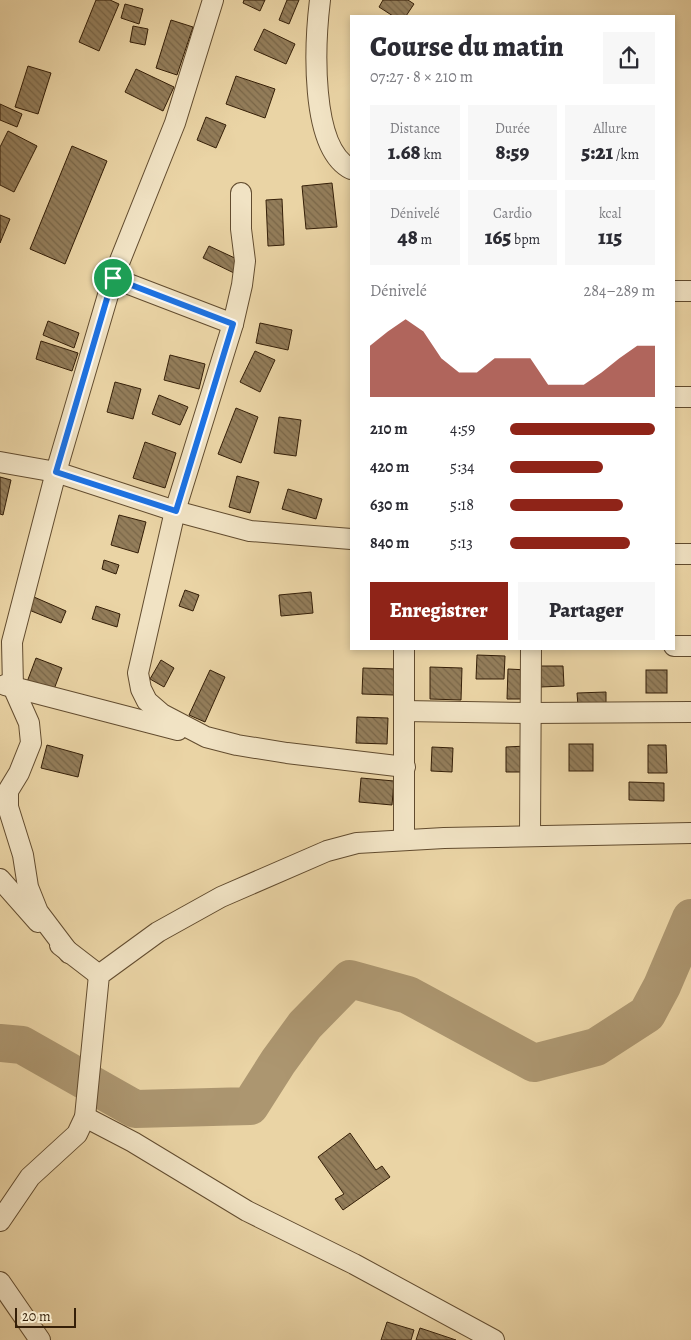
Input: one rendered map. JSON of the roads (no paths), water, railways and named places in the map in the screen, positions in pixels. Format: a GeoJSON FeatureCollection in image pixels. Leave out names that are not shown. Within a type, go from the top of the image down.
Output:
{"type":"FeatureCollection","features":[{"type":"Feature","properties":{"kind":"street"},"geometry":{"type":"LineString","coordinates":[[69,953],[38,912],[28,887],[23,855],[8,807],[8,791],[19,773],[31,743],[29,723],[6,685],[12,642],[56,472],[113,278],[175,123],[213,0]]}},
{"type":"Feature","properties":{"kind":"street"},"geometry":{"type":"LineString","coordinates":[[320,0],[317,22],[318,80],[322,128],[335,154],[350,168]]}},
{"type":"Feature","properties":{"kind":"street"},"geometry":{"type":"LineString","coordinates":[[206,738],[162,714],[147,701],[141,689],[138,673],[176,511],[233,324],[245,261],[241,229],[241,194]]}},
{"type":"Feature","properties":{"kind":"street"},"geometry":{"type":"LineString","coordinates":[[113,278],[233,324]]}},
{"type":"Feature","properties":{"kind":"street"},"geometry":{"type":"LineString","coordinates":[[675,291],[691,291]]}},
{"type":"Feature","properties":{"kind":"street"},"geometry":{"type":"LineString","coordinates":[[675,397],[691,397]]}},
{"type":"Feature","properties":{"kind":"street"},"geometry":{"type":"LineString","coordinates":[[0,462],[56,472],[176,511],[250,531],[350,539]]}},
{"type":"Feature","properties":{"kind":"street"},"geometry":{"type":"LineString","coordinates":[[675,554],[691,554]]}},
{"type":"Feature","properties":{"kind":"street"},"geometry":{"type":"LineString","coordinates":[[675,646],[691,646]]}},
{"type":"Feature","properties":{"kind":"street"},"geometry":{"type":"LineString","coordinates":[[404,650],[404,840]]}},
{"type":"Feature","properties":{"kind":"street"},"geometry":{"type":"LineString","coordinates":[[530,836],[529,713],[531,650]]}},
{"type":"Feature","properties":{"kind":"street"},"geometry":{"type":"LineString","coordinates":[[6,685],[237,745],[288,753],[404,766]]}},
{"type":"Feature","properties":{"kind":"street"},"geometry":{"type":"LineString","coordinates":[[404,711],[529,713],[691,712]]}},
{"type":"Feature","properties":{"kind":"street"},"geometry":{"type":"LineString","coordinates":[[0,1221],[30,1177],[77,1134],[85,1117],[98,974],[158,932],[221,897],[327,851],[357,843],[530,836],[691,833]]}},
{"type":"Feature","properties":{"kind":"street"},"geometry":{"type":"LineString","coordinates":[[0,879],[20,904],[69,953],[98,974]]}},
{"type":"Feature","properties":{"kind":"street"},"geometry":{"type":"LineString","coordinates":[[85,1117],[133,1142],[247,1211],[354,1264],[494,1340]]}},
{"type":"Feature","properties":{"kind":"street"},"geometry":{"type":"LineString","coordinates":[[0,1282],[40,1340]]}},
{"type":"Feature","properties":{"kind":"waterway"},"geometry":{"type":"LineString","coordinates":[[0,1043],[22,1045],[135,1109],[250,1106],[278,1062],[305,1025],[350,979],[408,995],[534,1063],[596,1047],[647,1014],[662,986],[691,918]]}}]}
